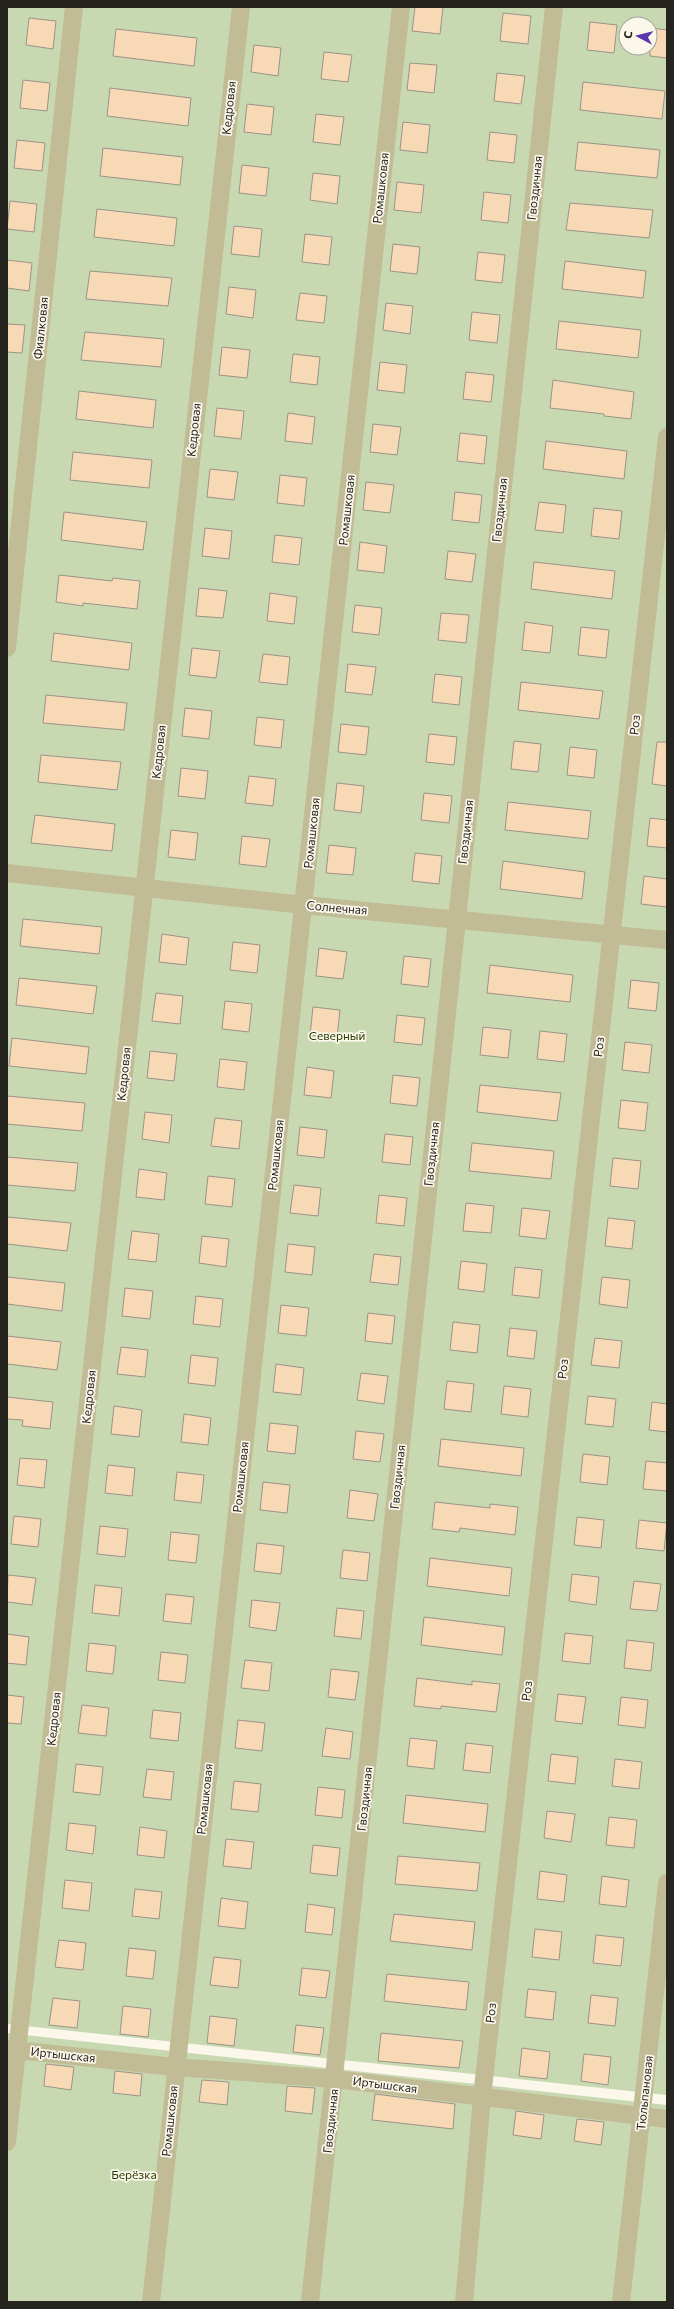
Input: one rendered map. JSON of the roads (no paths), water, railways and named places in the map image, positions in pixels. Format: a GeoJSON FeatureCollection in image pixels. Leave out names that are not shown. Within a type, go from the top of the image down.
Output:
{"type":"FeatureCollection","features":[{"type":"Feature","properties":{"kind":"street","name":"Фиалковая"},"geometry":{"type":"LineString","coordinates":[[7,648],[74,7]]}},
{"type":"Feature","properties":{"kind":"street","name":"Кедровая"},"geometry":{"type":"LineString","coordinates":[[7,2142],[12,2049],[144,887],[240,7]]}},
{"type":"Feature","properties":{"kind":"street","name":"Ромашковая"},"geometry":{"type":"LineString","coordinates":[[151,2302],[175,2068],[304,905],[401,7]]}},
{"type":"Feature","properties":{"kind":"street","name":"Гвоздичная"},"geometry":{"type":"LineString","coordinates":[[310,2302],[335,2079],[554,7]]}},
{"type":"Feature","properties":{"kind":"street","name":"Роз"},"geometry":{"type":"LineString","coordinates":[[464,2302],[482,2097],[667,437]]}},
{"type":"Feature","properties":{"kind":"street","name":"Солнечная"},"geometry":{"type":"LineString","coordinates":[[7,873],[304,905],[667,940]]}},
{"type":"Feature","properties":{"kind":"street","name":"Тюльпановая"},"geometry":{"type":"LineString","coordinates":[[621,2302],[667,1883]]}},
{"type":"Feature","properties":{"kind":"street","name":"Иртышская"},"geometry":{"type":"LineString","coordinates":[[12,2049],[175,2068],[335,2079],[667,2119]]}},
{"type":"Feature","properties":{"kind":"park label","name":"Северный"},"geometry":{"type":"Point","coordinates":[337,1036]}},
{"type":"Feature","properties":{"kind":"park label","name":"Берёзка"},"geometry":{"type":"Point","coordinates":[134,2175]}}]}
